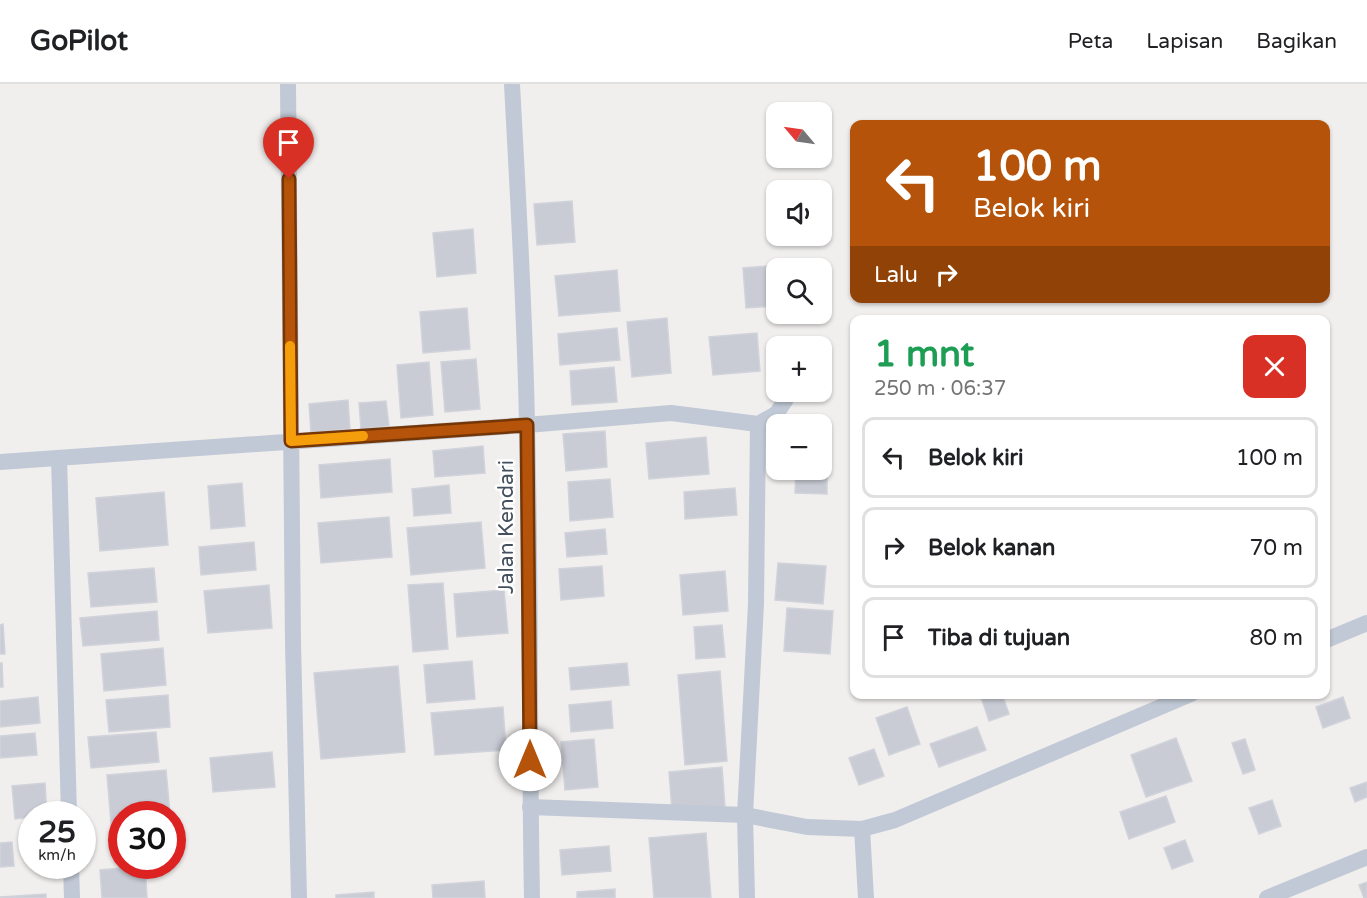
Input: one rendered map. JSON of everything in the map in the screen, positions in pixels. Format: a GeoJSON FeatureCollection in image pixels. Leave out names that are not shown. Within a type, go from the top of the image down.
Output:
{"type":"FeatureCollection","features":[{"type":"Feature","properties":{"kind":"street"},"geometry":{"type":"LineString","coordinates":[[288,84],[293,643],[299,898]]}},
{"type":"Feature","properties":{"kind":"street","name":"Jalan Kendari"},"geometry":{"type":"LineString","coordinates":[[512,84],[527,425],[532,898]]}},
{"type":"Feature","properties":{"kind":"street"},"geometry":{"type":"LineString","coordinates":[[0,462],[671,413],[758,423],[776,414],[784,402]]}},
{"type":"Feature","properties":{"kind":"street"},"geometry":{"type":"LineString","coordinates":[[747,898],[745,815],[756,604],[758,423]]}},
{"type":"Feature","properties":{"kind":"street"},"geometry":{"type":"LineString","coordinates":[[59,458],[69,801]]}},
{"type":"Feature","properties":{"kind":"street"},"geometry":{"type":"LineString","coordinates":[[1330,638],[1367,624]]}},
{"type":"Feature","properties":{"kind":"street"},"geometry":{"type":"LineString","coordinates":[[530,807],[745,815],[807,826],[861,829],[906,816],[1179,699]]}},
{"type":"Feature","properties":{"kind":"street"},"geometry":{"type":"LineString","coordinates":[[861,829],[866,898]]}},
{"type":"Feature","properties":{"kind":"street"},"geometry":{"type":"LineString","coordinates":[[1267,898],[1367,857]]}},
{"type":"Feature","properties":{"kind":"street"},"geometry":{"type":"LineString","coordinates":[[71,879],[72,898]]}},
{"type":"Feature","properties":{"kind":"building"},"geometry":{"type":"Polygon","coordinates":[[[572,201],[575,242],[537,245],[534,204],[572,201]]]}},
{"type":"Feature","properties":{"kind":"building"},"geometry":{"type":"Polygon","coordinates":[[[473,229],[476,273],[437,277],[433,233],[473,229]]]}},
{"type":"Feature","properties":{"kind":"building"},"geometry":{"type":"Polygon","coordinates":[[[766,266],[766,307],[746,308],[743,268],[766,266]]]}},
{"type":"Feature","properties":{"kind":"building"},"geometry":{"type":"Polygon","coordinates":[[[617,270],[620,311],[559,316],[555,276],[617,270]]]}},
{"type":"Feature","properties":{"kind":"building"},"geometry":{"type":"Polygon","coordinates":[[[467,308],[470,349],[423,353],[420,312],[467,308]]]}},
{"type":"Feature","properties":{"kind":"building"},"geometry":{"type":"Polygon","coordinates":[[[667,318],[671,373],[632,377],[627,322],[667,318]]]}},
{"type":"Feature","properties":{"kind":"building"},"geometry":{"type":"Polygon","coordinates":[[[617,328],[620,360],[560,365],[558,334],[617,328]]]}},
{"type":"Feature","properties":{"kind":"building"},"geometry":{"type":"Polygon","coordinates":[[[757,333],[760,371],[713,375],[709,337],[757,333]]]}},
{"type":"Feature","properties":{"kind":"building"},"geometry":{"type":"Polygon","coordinates":[[[476,359],[480,409],[445,412],[441,362],[476,359]]]}},
{"type":"Feature","properties":{"kind":"building"},"geometry":{"type":"Polygon","coordinates":[[[429,362],[433,415],[401,418],[397,365],[429,362]]]}},
{"type":"Feature","properties":{"kind":"building"},"geometry":{"type":"Polygon","coordinates":[[[614,367],[617,402],[572,405],[570,371],[614,367]]]}},
{"type":"Feature","properties":{"kind":"building"},"geometry":{"type":"Polygon","coordinates":[[[348,400],[350,429],[311,433],[309,404],[348,400]]]}},
{"type":"Feature","properties":{"kind":"building"},"geometry":{"type":"Polygon","coordinates":[[[386,401],[389,426],[361,429],[359,403],[386,401]]]}},
{"type":"Feature","properties":{"kind":"building"},"geometry":{"type":"Polygon","coordinates":[[[605,431],[607,467],[566,471],[563,434],[605,431]]]}},
{"type":"Feature","properties":{"kind":"building"},"geometry":{"type":"Polygon","coordinates":[[[706,437],[709,474],[649,479],[646,443],[706,437]]]}},
{"type":"Feature","properties":{"kind":"building"},"geometry":{"type":"Polygon","coordinates":[[[483,446],[485,473],[435,477],[433,451],[483,446]]]}},
{"type":"Feature","properties":{"kind":"building"},"geometry":{"type":"Polygon","coordinates":[[[390,459],[392,492],[321,498],[319,465],[390,459]]]}},
{"type":"Feature","properties":{"kind":"building"},"geometry":{"type":"Polygon","coordinates":[[[610,479],[613,517],[570,521],[568,482],[610,479]]]}},
{"type":"Feature","properties":{"kind":"building"},"geometry":{"type":"Polygon","coordinates":[[[796,480],[827,480],[827,494],[795,493],[796,480]]]}},
{"type":"Feature","properties":{"kind":"building"},"geometry":{"type":"Polygon","coordinates":[[[242,483],[245,526],[211,529],[208,486],[242,483]]]}},
{"type":"Feature","properties":{"kind":"building"},"geometry":{"type":"Polygon","coordinates":[[[449,485],[451,513],[414,516],[412,489],[449,485]]]}},
{"type":"Feature","properties":{"kind":"building"},"geometry":{"type":"Polygon","coordinates":[[[735,488],[737,515],[685,519],[684,492],[735,488]]]}},
{"type":"Feature","properties":{"kind":"building"},"geometry":{"type":"Polygon","coordinates":[[[164,492],[168,545],[100,551],[96,498],[164,492]]]}},
{"type":"Feature","properties":{"kind":"building"},"geometry":{"type":"Polygon","coordinates":[[[389,517],[392,557],[321,563],[318,523],[389,517]]]}},
{"type":"Feature","properties":{"kind":"building"},"geometry":{"type":"Polygon","coordinates":[[[481,522],[485,568],[411,575],[407,528],[481,522]]]}},
{"type":"Feature","properties":{"kind":"building"},"geometry":{"type":"Polygon","coordinates":[[[605,529],[607,554],[567,557],[565,533],[605,529]]]}},
{"type":"Feature","properties":{"kind":"building"},"geometry":{"type":"Polygon","coordinates":[[[254,542],[256,570],[201,575],[199,547],[254,542]]]}},
{"type":"Feature","properties":{"kind":"building"},"geometry":{"type":"Polygon","coordinates":[[[778,563],[826,566],[823,604],[775,600],[778,563]]]}},
{"type":"Feature","properties":{"kind":"building"},"geometry":{"type":"Polygon","coordinates":[[[602,566],[604,596],[561,600],[559,569],[602,566]]]}},
{"type":"Feature","properties":{"kind":"building"},"geometry":{"type":"Polygon","coordinates":[[[154,568],[157,602],[91,607],[88,573],[154,568]]]}},
{"type":"Feature","properties":{"kind":"building"},"geometry":{"type":"Polygon","coordinates":[[[725,571],[728,611],[683,615],[680,575],[725,571]]]}},
{"type":"Feature","properties":{"kind":"building"},"geometry":{"type":"Polygon","coordinates":[[[443,583],[448,649],[413,652],[408,585],[443,583]]]}},
{"type":"Feature","properties":{"kind":"building"},"geometry":{"type":"Polygon","coordinates":[[[269,585],[272,628],[208,633],[204,591],[269,585]]]}},
{"type":"Feature","properties":{"kind":"building"},"geometry":{"type":"Polygon","coordinates":[[[504,590],[508,633],[457,637],[454,594],[504,590]]]}},
{"type":"Feature","properties":{"kind":"building"},"geometry":{"type":"Polygon","coordinates":[[[787,608],[833,611],[830,654],[784,651],[787,608]]]}},
{"type":"Feature","properties":{"kind":"building"},"geometry":{"type":"Polygon","coordinates":[[[157,611],[159,640],[83,646],[80,618],[157,611]]]}},
{"type":"Feature","properties":{"kind":"building"},"geometry":{"type":"Polygon","coordinates":[[[3,624],[5,654],[0,654],[0,625],[3,624]]]}},
{"type":"Feature","properties":{"kind":"building"},"geometry":{"type":"Polygon","coordinates":[[[722,625],[725,657],[696,659],[694,627],[722,625]]]}},
{"type":"Feature","properties":{"kind":"building"},"geometry":{"type":"Polygon","coordinates":[[[163,648],[166,685],[104,691],[101,654],[163,648]]]}},
{"type":"Feature","properties":{"kind":"building"},"geometry":{"type":"Polygon","coordinates":[[[472,661],[475,699],[427,703],[424,665],[472,661]]]}},
{"type":"Feature","properties":{"kind":"building"},"geometry":{"type":"Polygon","coordinates":[[[0,663],[2,663],[3,687],[0,687],[0,663]]]}},
{"type":"Feature","properties":{"kind":"building"},"geometry":{"type":"Polygon","coordinates":[[[627,663],[629,685],[571,690],[569,668],[627,663]]]}},
{"type":"Feature","properties":{"kind":"building"},"geometry":{"type":"Polygon","coordinates":[[[398,666],[405,752],[321,759],[314,673],[398,666]]]}},
{"type":"Feature","properties":{"kind":"building"},"geometry":{"type":"Polygon","coordinates":[[[720,671],[727,761],[685,765],[678,675],[720,671]]]}},
{"type":"Feature","properties":{"kind":"building"},"geometry":{"type":"Polygon","coordinates":[[[168,695],[170,727],[109,732],[106,700],[168,695]]]}},
{"type":"Feature","properties":{"kind":"building"},"geometry":{"type":"Polygon","coordinates":[[[38,697],[40,723],[0,727],[0,701],[38,697]]]}},
{"type":"Feature","properties":{"kind":"building"},"geometry":{"type":"Polygon","coordinates":[[[1343,697],[1350,718],[1323,728],[1316,707],[1343,697]]]}},
{"type":"Feature","properties":{"kind":"building"},"geometry":{"type":"Polygon","coordinates":[[[982,699],[1004,699],[1009,714],[989,721],[982,699]]]}},
{"type":"Feature","properties":{"kind":"building"},"geometry":{"type":"Polygon","coordinates":[[[611,701],[613,728],[571,732],[569,705],[611,701]]]}},
{"type":"Feature","properties":{"kind":"building"},"geometry":{"type":"Polygon","coordinates":[[[503,707],[506,750],[435,755],[431,713],[503,707]]]}},
{"type":"Feature","properties":{"kind":"building"},"geometry":{"type":"Polygon","coordinates":[[[907,707],[920,744],[889,755],[876,718],[907,707]]]}},
{"type":"Feature","properties":{"kind":"building"},"geometry":{"type":"Polygon","coordinates":[[[977,727],[986,750],[939,767],[930,744],[977,727]]]}},
{"type":"Feature","properties":{"kind":"building"},"geometry":{"type":"Polygon","coordinates":[[[156,732],[159,762],[91,768],[88,737],[156,732]]]}},
{"type":"Feature","properties":{"kind":"building"},"geometry":{"type":"Polygon","coordinates":[[[35,733],[37,755],[0,758],[0,736],[35,733]]]}},
{"type":"Feature","properties":{"kind":"building"},"geometry":{"type":"Polygon","coordinates":[[[1176,738],[1192,781],[1146,797],[1131,755],[1176,738]]]}},
{"type":"Feature","properties":{"kind":"building"},"geometry":{"type":"Polygon","coordinates":[[[594,739],[598,787],[565,790],[561,742],[594,739]]]}},
{"type":"Feature","properties":{"kind":"building"},"geometry":{"type":"Polygon","coordinates":[[[1245,739],[1255,770],[1243,774],[1232,743],[1245,739]]]}},
{"type":"Feature","properties":{"kind":"building"},"geometry":{"type":"Polygon","coordinates":[[[874,749],[884,776],[859,785],[849,758],[874,749]]]}},
{"type":"Feature","properties":{"kind":"building"},"geometry":{"type":"Polygon","coordinates":[[[272,752],[275,787],[213,792],[210,758],[272,752]]]}},
{"type":"Feature","properties":{"kind":"building"},"geometry":{"type":"Polygon","coordinates":[[[722,767],[725,807],[672,811],[669,772],[722,767]]]}},
{"type":"Feature","properties":{"kind":"building"},"geometry":{"type":"Polygon","coordinates":[[[166,770],[169,801],[109,801],[107,775],[166,770]]]}},
{"type":"Feature","properties":{"kind":"building"},"geometry":{"type":"Polygon","coordinates":[[[1367,782],[1367,797],[1355,802],[1350,788],[1367,782]]]}},
{"type":"Feature","properties":{"kind":"building"},"geometry":{"type":"Polygon","coordinates":[[[45,783],[46,801],[18,801],[18,819],[15,819],[12,786],[45,783]]]}},
{"type":"Feature","properties":{"kind":"building"},"geometry":{"type":"Polygon","coordinates":[[[1166,796],[1175,822],[1129,839],[1120,812],[1166,796]]]}},
{"type":"Feature","properties":{"kind":"building"},"geometry":{"type":"Polygon","coordinates":[[[1272,800],[1281,826],[1259,834],[1249,808],[1272,800]]]}},
{"type":"Feature","properties":{"kind":"building"},"geometry":{"type":"Polygon","coordinates":[[[706,833],[711,898],[654,898],[649,838],[706,833]]]}},
{"type":"Feature","properties":{"kind":"building"},"geometry":{"type":"Polygon","coordinates":[[[1185,840],[1193,861],[1172,869],[1164,848],[1185,840]]]}},
{"type":"Feature","properties":{"kind":"building"},"geometry":{"type":"Polygon","coordinates":[[[12,842],[14,866],[0,867],[0,843],[12,842]]]}},
{"type":"Feature","properties":{"kind":"building"},"geometry":{"type":"Polygon","coordinates":[[[609,846],[611,871],[562,875],[560,850],[609,846]]]}},
{"type":"Feature","properties":{"kind":"building"},"geometry":{"type":"Polygon","coordinates":[[[108,869],[108,879],[146,879],[147,898],[102,898],[100,870],[108,869]]]}},
{"type":"Feature","properties":{"kind":"building"},"geometry":{"type":"Polygon","coordinates":[[[484,881],[485,898],[433,898],[432,885],[484,881]]]}},
{"type":"Feature","properties":{"kind":"building"},"geometry":{"type":"Polygon","coordinates":[[[1367,882],[1367,898],[1364,898],[1359,885],[1367,882]]]}},
{"type":"Feature","properties":{"kind":"building"},"geometry":{"type":"Polygon","coordinates":[[[615,889],[615,898],[577,898],[577,892],[615,889]]]}},
{"type":"Feature","properties":{"kind":"building"},"geometry":{"type":"Polygon","coordinates":[[[374,892],[374,898],[336,898],[336,895],[374,892]]]}},
{"type":"Feature","properties":{"kind":"building"},"geometry":{"type":"Polygon","coordinates":[[[46,894],[46,898],[0,898],[0,897],[46,894]]]}},
{"type":"Feature","properties":{"kind":"slow traffic"},"geometry":{"type":"LineString","coordinates":[[290,346],[291,441],[363,436]]}},
{"type":"Feature","properties":{"kind":"route"},"geometry":{"type":"LineString","coordinates":[[289,179],[291,441],[527,425],[530,760]]}}]}
